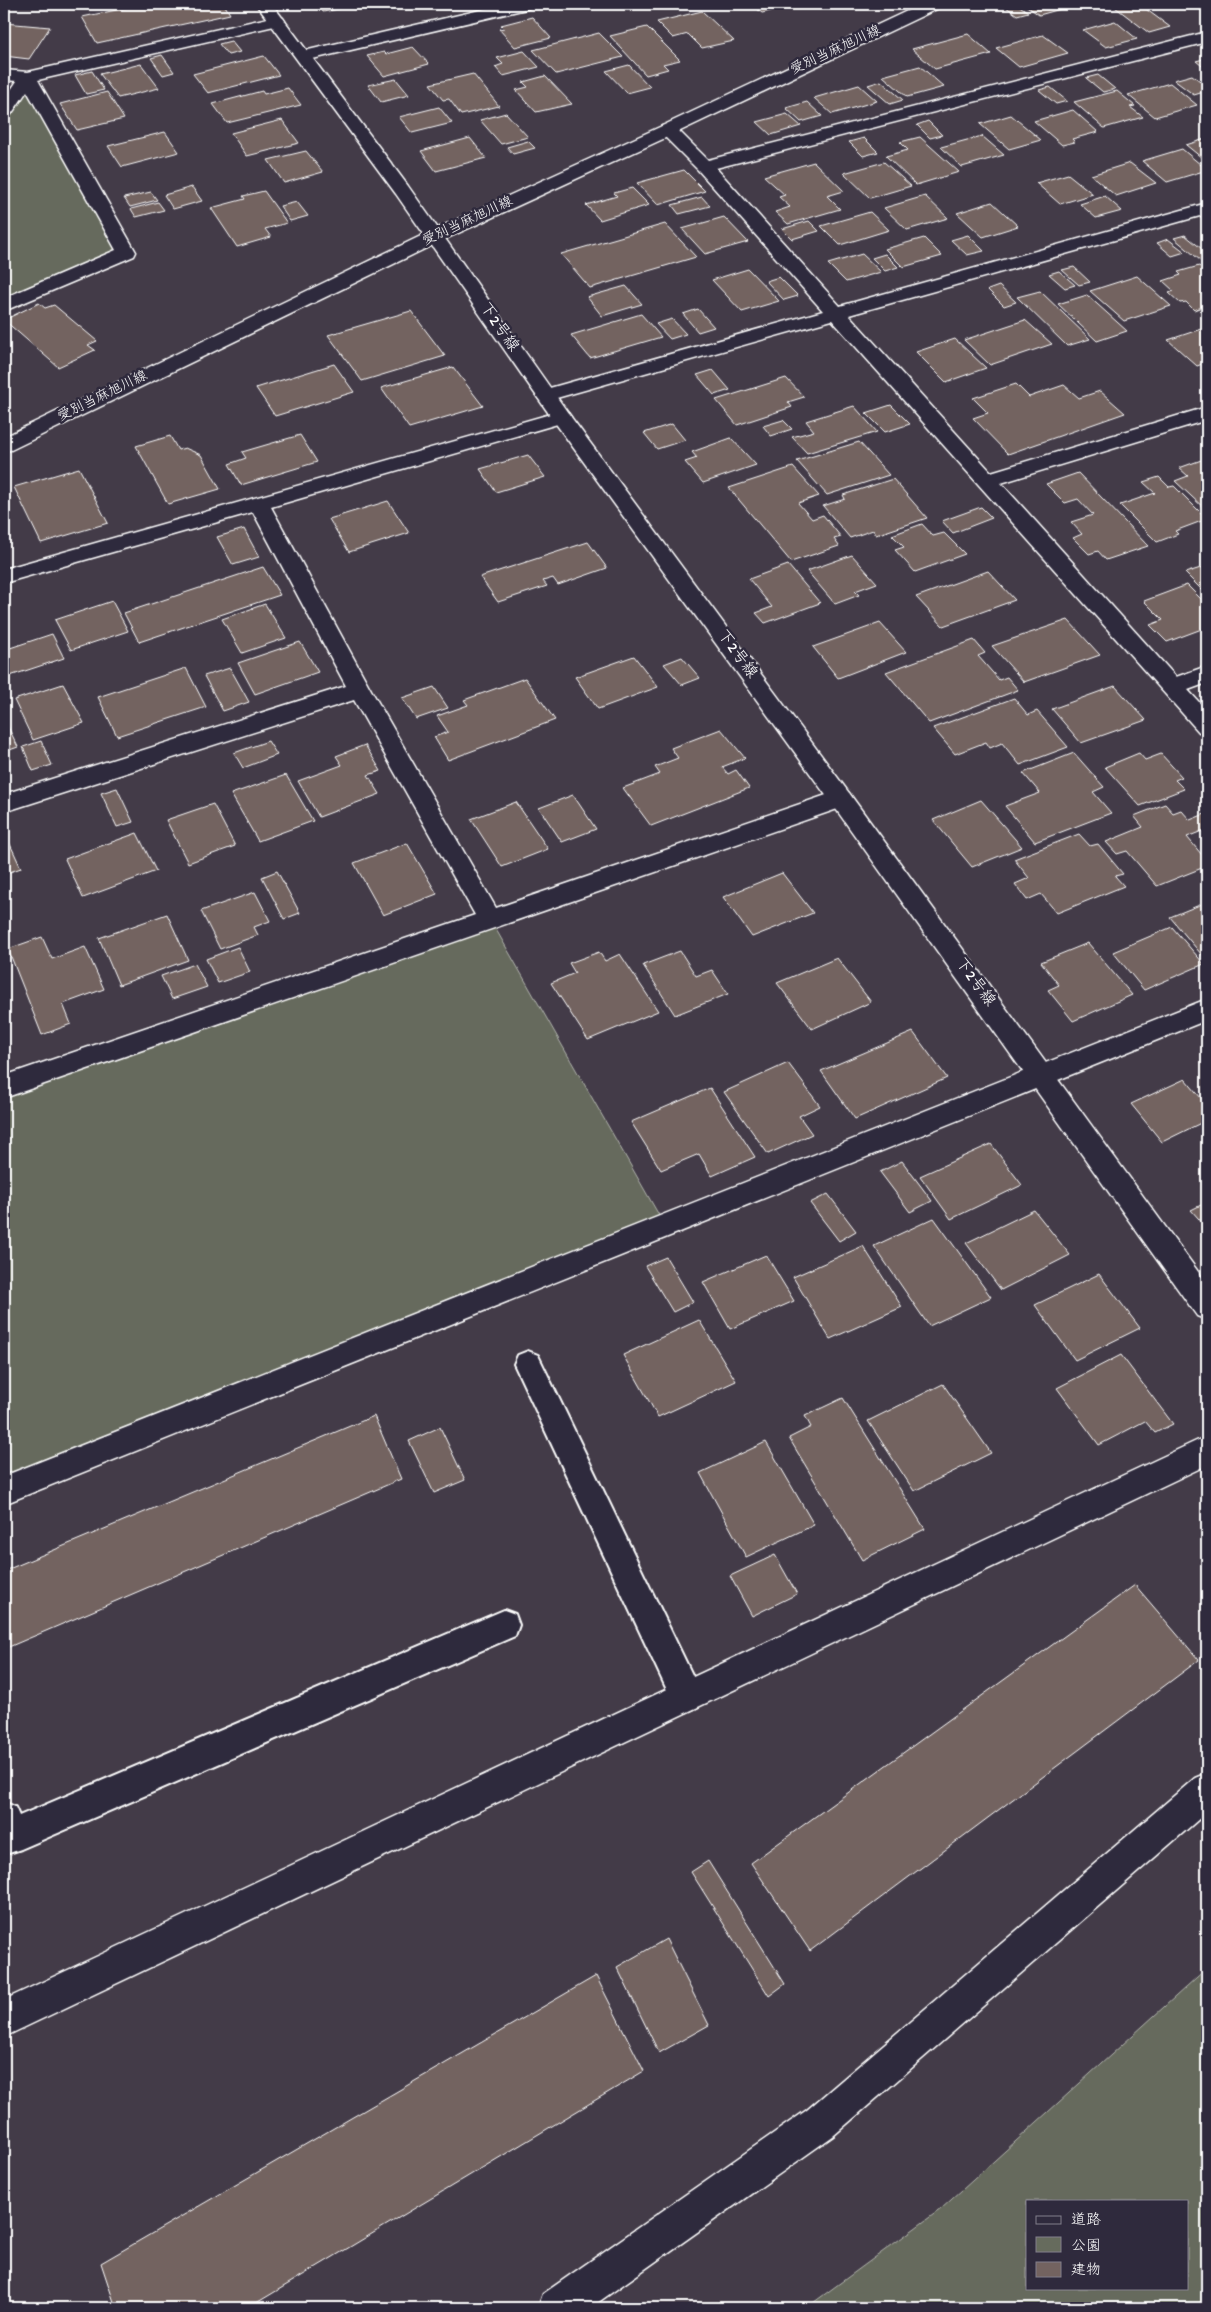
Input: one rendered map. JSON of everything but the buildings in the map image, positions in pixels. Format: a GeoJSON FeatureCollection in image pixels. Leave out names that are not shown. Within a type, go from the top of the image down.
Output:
{"type":"FeatureCollection","features":[{"type":"Feature","properties":{"kind":"street"},"geometry":{"type":"LineString","coordinates":[[304,56],[526,4]]}},
{"type":"Feature","properties":{"kind":"street","name":"愛別当麻旭川線"},"geometry":{"type":"LineString","coordinates":[[4,445],[434,237],[668,130],[935,4]]}},
{"type":"Feature","properties":{"kind":"street"},"geometry":{"type":"LineString","coordinates":[[4,75],[28,77],[271,12]]}},
{"type":"Feature","properties":{"kind":"street","name":"下2号線"},"geometry":{"type":"LineString","coordinates":[[271,12],[402,190],[561,417],[842,799],[1207,1307]]}},
{"type":"Feature","properties":{"kind":"street"},"geometry":{"type":"LineString","coordinates":[[704,166],[1207,37]]}},
{"type":"Feature","properties":{"kind":"street"},"geometry":{"type":"LineString","coordinates":[[4,112],[28,77]]}},
{"type":"Feature","properties":{"kind":"street"},"geometry":{"type":"LineString","coordinates":[[4,305],[126,252],[28,77]]}},
{"type":"Feature","properties":{"kind":"street"},"geometry":{"type":"LineString","coordinates":[[668,130],[704,166],[1207,726]]}},
{"type":"Feature","properties":{"kind":"street"},"geometry":{"type":"LineString","coordinates":[[546,395],[1207,208]]}},
{"type":"Feature","properties":{"kind":"street"},"geometry":{"type":"LineString","coordinates":[[985,481],[1207,413]]}},
{"type":"Feature","properties":{"kind":"street"},"geometry":{"type":"LineString","coordinates":[[4,576],[561,417]]}},
{"type":"Feature","properties":{"kind":"street"},"geometry":{"type":"LineString","coordinates":[[258,502],[360,690],[490,919]]}},
{"type":"Feature","properties":{"kind":"street"},"geometry":{"type":"LineString","coordinates":[[1172,687],[1207,674]]}},
{"type":"Feature","properties":{"kind":"street"},"geometry":{"type":"LineString","coordinates":[[4,803],[360,690]]}},
{"type":"Feature","properties":{"kind":"street"},"geometry":{"type":"LineString","coordinates":[[4,1087],[842,799]]}},
{"type":"Feature","properties":{"kind":"street"},"geometry":{"type":"LineString","coordinates":[[4,1490],[1207,1008]]}},
{"type":"Feature","properties":{"kind":"street"},"geometry":{"type":"LineString","coordinates":[[4,2019],[1207,1450]]}},
{"type":"Feature","properties":{"kind":"street"},"geometry":{"type":"LineString","coordinates":[[557,2308],[820,2123],[1207,1790]]}},
{"type":"Feature","properties":{"kind":"lane"},"geometry":{"type":"LineString","coordinates":[[528,1364],[686,1696]]}},
{"type":"Feature","properties":{"kind":"lane"},"geometry":{"type":"LineString","coordinates":[[4,1818],[8,1836],[504,1625]]}},
{"type":"Feature","properties":{"kind":"green space"},"geometry":{"type":"Polygon","coordinates":[[[28,77],[127,252],[4,305],[4,112],[28,77]]]}},
{"type":"Feature","properties":{"kind":"green space"},"geometry":{"type":"Polygon","coordinates":[[[490,919],[664,1224],[4,1490],[4,1087],[490,919]]]}},
{"type":"Feature","properties":{"kind":"green space"},"geometry":{"type":"Polygon","coordinates":[[[1207,1968],[1207,2308],[806,2308],[941,2209],[1207,1968]]]}}]}
